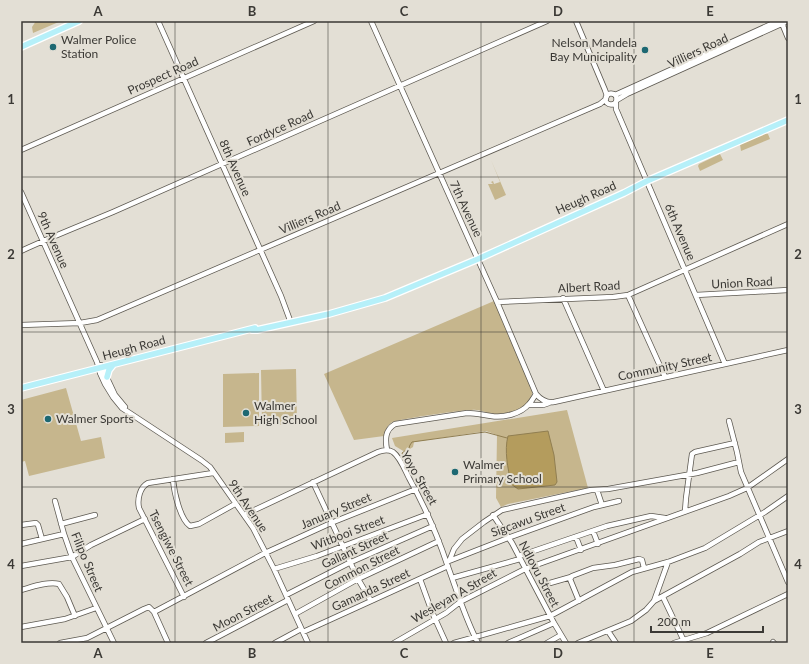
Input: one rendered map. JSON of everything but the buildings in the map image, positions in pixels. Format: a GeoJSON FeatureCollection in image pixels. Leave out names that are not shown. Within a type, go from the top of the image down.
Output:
{"type":"FeatureCollection","features":[{"type":"Feature","properties":{"kind":"main road"},"geometry":{"type":"LineString","coordinates":[[21,47],[77,21]]}},
{"type":"Feature","properties":{"kind":"main road","name":"Heugh Road"},"geometry":{"type":"LineString","coordinates":[[21,388],[393,295],[478,259],[624,193],[647,181],[788,120]]}},
{"type":"Feature","properties":{"kind":"main road"},"geometry":{"type":"LineString","coordinates":[[107,377],[113,364]]}},
{"type":"Feature","properties":{"kind":"street","name":"8th Avenue"},"geometry":{"type":"LineString","coordinates":[[158,21],[290,321]]}},
{"type":"Feature","properties":{"kind":"street","name":"Prospect Road"},"geometry":{"type":"LineString","coordinates":[[21,150],[314,21]]}},
{"type":"Feature","properties":{"kind":"street","name":"7th Avenue"},"geometry":{"type":"LineString","coordinates":[[371,21],[478,259],[536,394],[542,400],[548,402]]}},
{"type":"Feature","properties":{"kind":"street","name":"Fordyce Road"},"geometry":{"type":"LineString","coordinates":[[21,251],[71,231],[547,21]]}},
{"type":"Feature","properties":{"kind":"street","name":"6th Avenue"},"geometry":{"type":"LineString","coordinates":[[576,21],[647,181],[725,364]]}},
{"type":"Feature","properties":{"kind":"street","name":"Villiers Road"},"geometry":{"type":"LineString","coordinates":[[21,325],[80,323],[97,320],[600,104],[612,101],[780,22],[788,21]]}},
{"type":"Feature","properties":{"kind":"street"},"geometry":{"type":"LineString","coordinates":[[780,22],[788,38]]}},
{"type":"Feature","properties":{"kind":"street","name":"9th Avenue"},"geometry":{"type":"LineString","coordinates":[[21,192],[113,397],[122,408],[210,467],[253,528],[274,569],[308,643]]}},
{"type":"Feature","properties":{"kind":"street","name":"Albert Road"},"geometry":{"type":"LineString","coordinates":[[497,302],[628,295],[788,224]]}},
{"type":"Feature","properties":{"kind":"street","name":"Union Road"},"geometry":{"type":"LineString","coordinates":[[696,295],[788,290]]}},
{"type":"Feature","properties":{"kind":"street"},"geometry":{"type":"LineString","coordinates":[[628,295],[665,377]]}},
{"type":"Feature","properties":{"kind":"street"},"geometry":{"type":"LineString","coordinates":[[563,298],[604,390]]}},
{"type":"Feature","properties":{"kind":"street","name":"Community Street"},"geometry":{"type":"LineString","coordinates":[[529,405],[543,405],[548,402],[788,350]]}},
{"type":"Feature","properties":{"kind":"street","name":"9th Avenue"},"geometry":{"type":"LineString","coordinates":[[100,368],[107,377],[115,395],[131,414]]}},
{"type":"Feature","properties":{"kind":"street"},"geometry":{"type":"LineString","coordinates":[[387,450],[387,432],[390,427],[395,424],[467,413],[506,416],[529,405],[536,394]]}},
{"type":"Feature","properties":{"kind":"street"},"geometry":{"type":"LineString","coordinates":[[729,421],[741,472],[788,582]]}},
{"type":"Feature","properties":{"kind":"street"},"geometry":{"type":"LineString","coordinates":[[685,512],[690,459],[693,453],[735,443]]}},
{"type":"Feature","properties":{"kind":"street","name":"Yoyo Street"},"geometry":{"type":"LineString","coordinates":[[244,515],[378,452],[387,450],[394,452],[416,489],[428,514],[449,563],[460,602],[478,643]]}},
{"type":"Feature","properties":{"kind":"street","name":"Wesleyan A Street"},"geometry":{"type":"LineString","coordinates":[[394,643],[435,619],[460,602],[525,569],[598,544],[666,518],[702,507],[747,488],[788,459]]}},
{"type":"Feature","properties":{"kind":"street"},"geometry":{"type":"LineString","coordinates":[[449,563],[454,549],[462,540],[493,515],[502,510],[591,490],[689,474],[739,462]]}},
{"type":"Feature","properties":{"kind":"street","name":"Tsengiwe Street"},"geometry":{"type":"LineString","coordinates":[[184,597],[138,503],[142,488],[148,483],[213,473]]}},
{"type":"Feature","properties":{"kind":"street"},"geometry":{"type":"LineString","coordinates":[[173,480],[176,500],[187,523],[190,526],[199,524],[235,504]]}},
{"type":"Feature","properties":{"kind":"street"},"geometry":{"type":"LineString","coordinates":[[313,482],[350,563],[371,601]]}},
{"type":"Feature","properties":{"kind":"street","name":"January Street"},"geometry":{"type":"LineString","coordinates":[[154,612],[265,553],[331,523],[416,489]]}},
{"type":"Feature","properties":{"kind":"street"},"geometry":{"type":"LineString","coordinates":[[597,490],[602,505]]}},
{"type":"Feature","properties":{"kind":"street"},"geometry":{"type":"LineString","coordinates":[[454,643],[550,616],[632,572],[668,562],[705,548],[759,516],[788,496]]}},
{"type":"Feature","properties":{"kind":"street","name":"Filipo Street"},"geometry":{"type":"LineString","coordinates":[[55,501],[72,557],[114,643]]}},
{"type":"Feature","properties":{"kind":"street","name":"Sigcawu Street"},"geometry":{"type":"LineString","coordinates":[[449,563],[508,538],[602,505],[619,501]]}},
{"type":"Feature","properties":{"kind":"street","name":"Witbooi Street"},"geometry":{"type":"LineString","coordinates":[[274,569],[343,547],[380,531],[428,514]]}},
{"type":"Feature","properties":{"kind":"street"},"geometry":{"type":"LineString","coordinates":[[61,524],[95,515]]}},
{"type":"Feature","properties":{"kind":"street","name":"Ndlovu Street"},"geometry":{"type":"LineString","coordinates":[[493,515],[520,558],[550,616],[566,643]]}},
{"type":"Feature","properties":{"kind":"street"},"geometry":{"type":"LineString","coordinates":[[452,578],[520,558],[613,524],[651,516],[666,518]]}},
{"type":"Feature","properties":{"kind":"street"},"geometry":{"type":"LineString","coordinates":[[21,566],[72,557],[91,545],[145,519]]}},
{"type":"Feature","properties":{"kind":"street"},"geometry":{"type":"LineString","coordinates":[[21,525],[36,523],[42,539]]}},
{"type":"Feature","properties":{"kind":"street","name":"Gallant Street"},"geometry":{"type":"LineString","coordinates":[[286,595],[350,563],[433,526]]}},
{"type":"Feature","properties":{"kind":"street"},"geometry":{"type":"LineString","coordinates":[[593,531],[598,544]]}},
{"type":"Feature","properties":{"kind":"street"},"geometry":{"type":"LineString","coordinates":[[578,643],[631,621],[639,616],[654,601],[769,538],[788,531]]}},
{"type":"Feature","properties":{"kind":"street"},"geometry":{"type":"LineString","coordinates":[[21,544],[64,534]]}},
{"type":"Feature","properties":{"kind":"street"},"geometry":{"type":"LineString","coordinates":[[576,537],[581,550]]}},
{"type":"Feature","properties":{"kind":"street","name":"Common Street"},"geometry":{"type":"LineString","coordinates":[[295,614],[358,579],[439,540]]}},
{"type":"Feature","properties":{"kind":"street"},"geometry":{"type":"LineString","coordinates":[[550,584],[593,568],[616,565],[639,559],[642,560],[644,568]]}},
{"type":"Feature","properties":{"kind":"street"},"geometry":{"type":"LineString","coordinates":[[654,601],[668,562]]}},
{"type":"Feature","properties":{"kind":"street","name":"Gamanda Street"},"geometry":{"type":"LineString","coordinates":[[275,643],[420,579],[449,563]]}},
{"type":"Feature","properties":{"kind":"street"},"geometry":{"type":"LineString","coordinates":[[571,576],[579,601]]}},
{"type":"Feature","properties":{"kind":"street"},"geometry":{"type":"LineString","coordinates":[[420,579],[446,643]]}},
{"type":"Feature","properties":{"kind":"street"},"geometry":{"type":"LineString","coordinates":[[21,590],[48,584],[59,584],[75,616]]}},
{"type":"Feature","properties":{"kind":"street"},"geometry":{"type":"LineString","coordinates":[[674,643],[683,639],[707,633],[788,594]]}},
{"type":"Feature","properties":{"kind":"street"},"geometry":{"type":"LineString","coordinates":[[663,597],[683,639]]}},
{"type":"Feature","properties":{"kind":"street","name":"Moon Street"},"geometry":{"type":"LineString","coordinates":[[206,643],[288,600]]}},
{"type":"Feature","properties":{"kind":"street"},"geometry":{"type":"LineString","coordinates":[[60,643],[88,641],[107,628],[148,607],[152,608],[168,643]]}},
{"type":"Feature","properties":{"kind":"street"},"geometry":{"type":"LineString","coordinates":[[21,627],[75,616],[96,608]]}},
{"type":"Feature","properties":{"kind":"street"},"geometry":{"type":"LineString","coordinates":[[508,643],[554,623]]}},
{"type":"Feature","properties":{"kind":"street"},"geometry":{"type":"LineString","coordinates":[[608,631],[616,643]]}},
{"type":"Feature","properties":{"kind":"street"},"geometry":{"type":"LineString","coordinates":[[547,643],[561,634]]}},
{"type":"Feature","properties":{"kind":"shaded area"},"geometry":{"type":"Polygon","coordinates":[[[36,21],[61,21],[33,33],[32,27],[36,21]]]}},
{"type":"Feature","properties":{"kind":"shaded area"},"geometry":{"type":"Polygon","coordinates":[[[765,133],[768,134],[770,139],[741,151],[740,144],[765,133]]]}},
{"type":"Feature","properties":{"kind":"shaded area"},"geometry":{"type":"Polygon","coordinates":[[[720,154],[723,160],[700,171],[698,166],[699,164],[720,154]]]}},
{"type":"Feature","properties":{"kind":"shaded area"},"geometry":{"type":"Polygon","coordinates":[[[491,160],[506,195],[495,200],[488,184],[493,184],[491,182],[493,181],[494,184],[500,182],[491,160]]]}},
{"type":"Feature","properties":{"kind":"shaded area"},"geometry":{"type":"Polygon","coordinates":[[[494,301],[532,390],[532,396],[524,406],[512,412],[499,414],[472,410],[404,419],[391,423],[386,429],[384,436],[354,440],[324,374],[494,301]]]}},
{"type":"Feature","properties":{"kind":"shaded area"},"geometry":{"type":"Polygon","coordinates":[[[296,369],[297,424],[262,425],[261,370],[296,369]]]}},
{"type":"Feature","properties":{"kind":"shaded area"},"geometry":{"type":"Polygon","coordinates":[[[259,373],[259,426],[223,427],[223,374],[259,373]]]}},
{"type":"Feature","properties":{"kind":"shaded area","name":"Walmer Sports"},"geometry":{"type":"Polygon","coordinates":[[[66,388],[81,441],[101,437],[105,458],[29,476],[25,461],[21,462],[21,400],[66,388]]]}},
{"type":"Feature","properties":{"kind":"shaded area"},"geometry":{"type":"Polygon","coordinates":[[[567,410],[588,488],[508,504],[501,507],[496,498],[497,435],[486,431],[414,442],[413,447],[405,452],[395,446],[392,438],[567,410]]]}},
{"type":"Feature","properties":{"kind":"shaded area"},"geometry":{"type":"Polygon","coordinates":[[[548,431],[554,455],[557,482],[555,485],[518,489],[511,484],[506,454],[508,436],[548,431]]]}},
{"type":"Feature","properties":{"kind":"shaded area"},"geometry":{"type":"Polygon","coordinates":[[[244,432],[244,442],[225,443],[225,433],[244,432]]]}},
{"type":"Feature","properties":{"kind":"waterway"},"geometry":{"type":"LineString","coordinates":[[409,472],[402,453],[409,448],[412,442],[485,432],[507,438]]}},
{"type":"Feature","properties":{"kind":"place","name":"Walmer Police Station"},"geometry":{"type":"Point","coordinates":[53,47]}},
{"type":"Feature","properties":{"kind":"place","name":"Nelson Mandela Bay Municipality"},"geometry":{"type":"Point","coordinates":[645,50]}},
{"type":"Feature","properties":{"kind":"place","name":"Walmer High School"},"geometry":{"type":"Point","coordinates":[246,413]}},
{"type":"Feature","properties":{"kind":"place","name":"Walmer Sports"},"geometry":{"type":"Point","coordinates":[48,419]}},
{"type":"Feature","properties":{"kind":"place","name":"Walmer Primary School"},"geometry":{"type":"Point","coordinates":[455,472]}}]}
